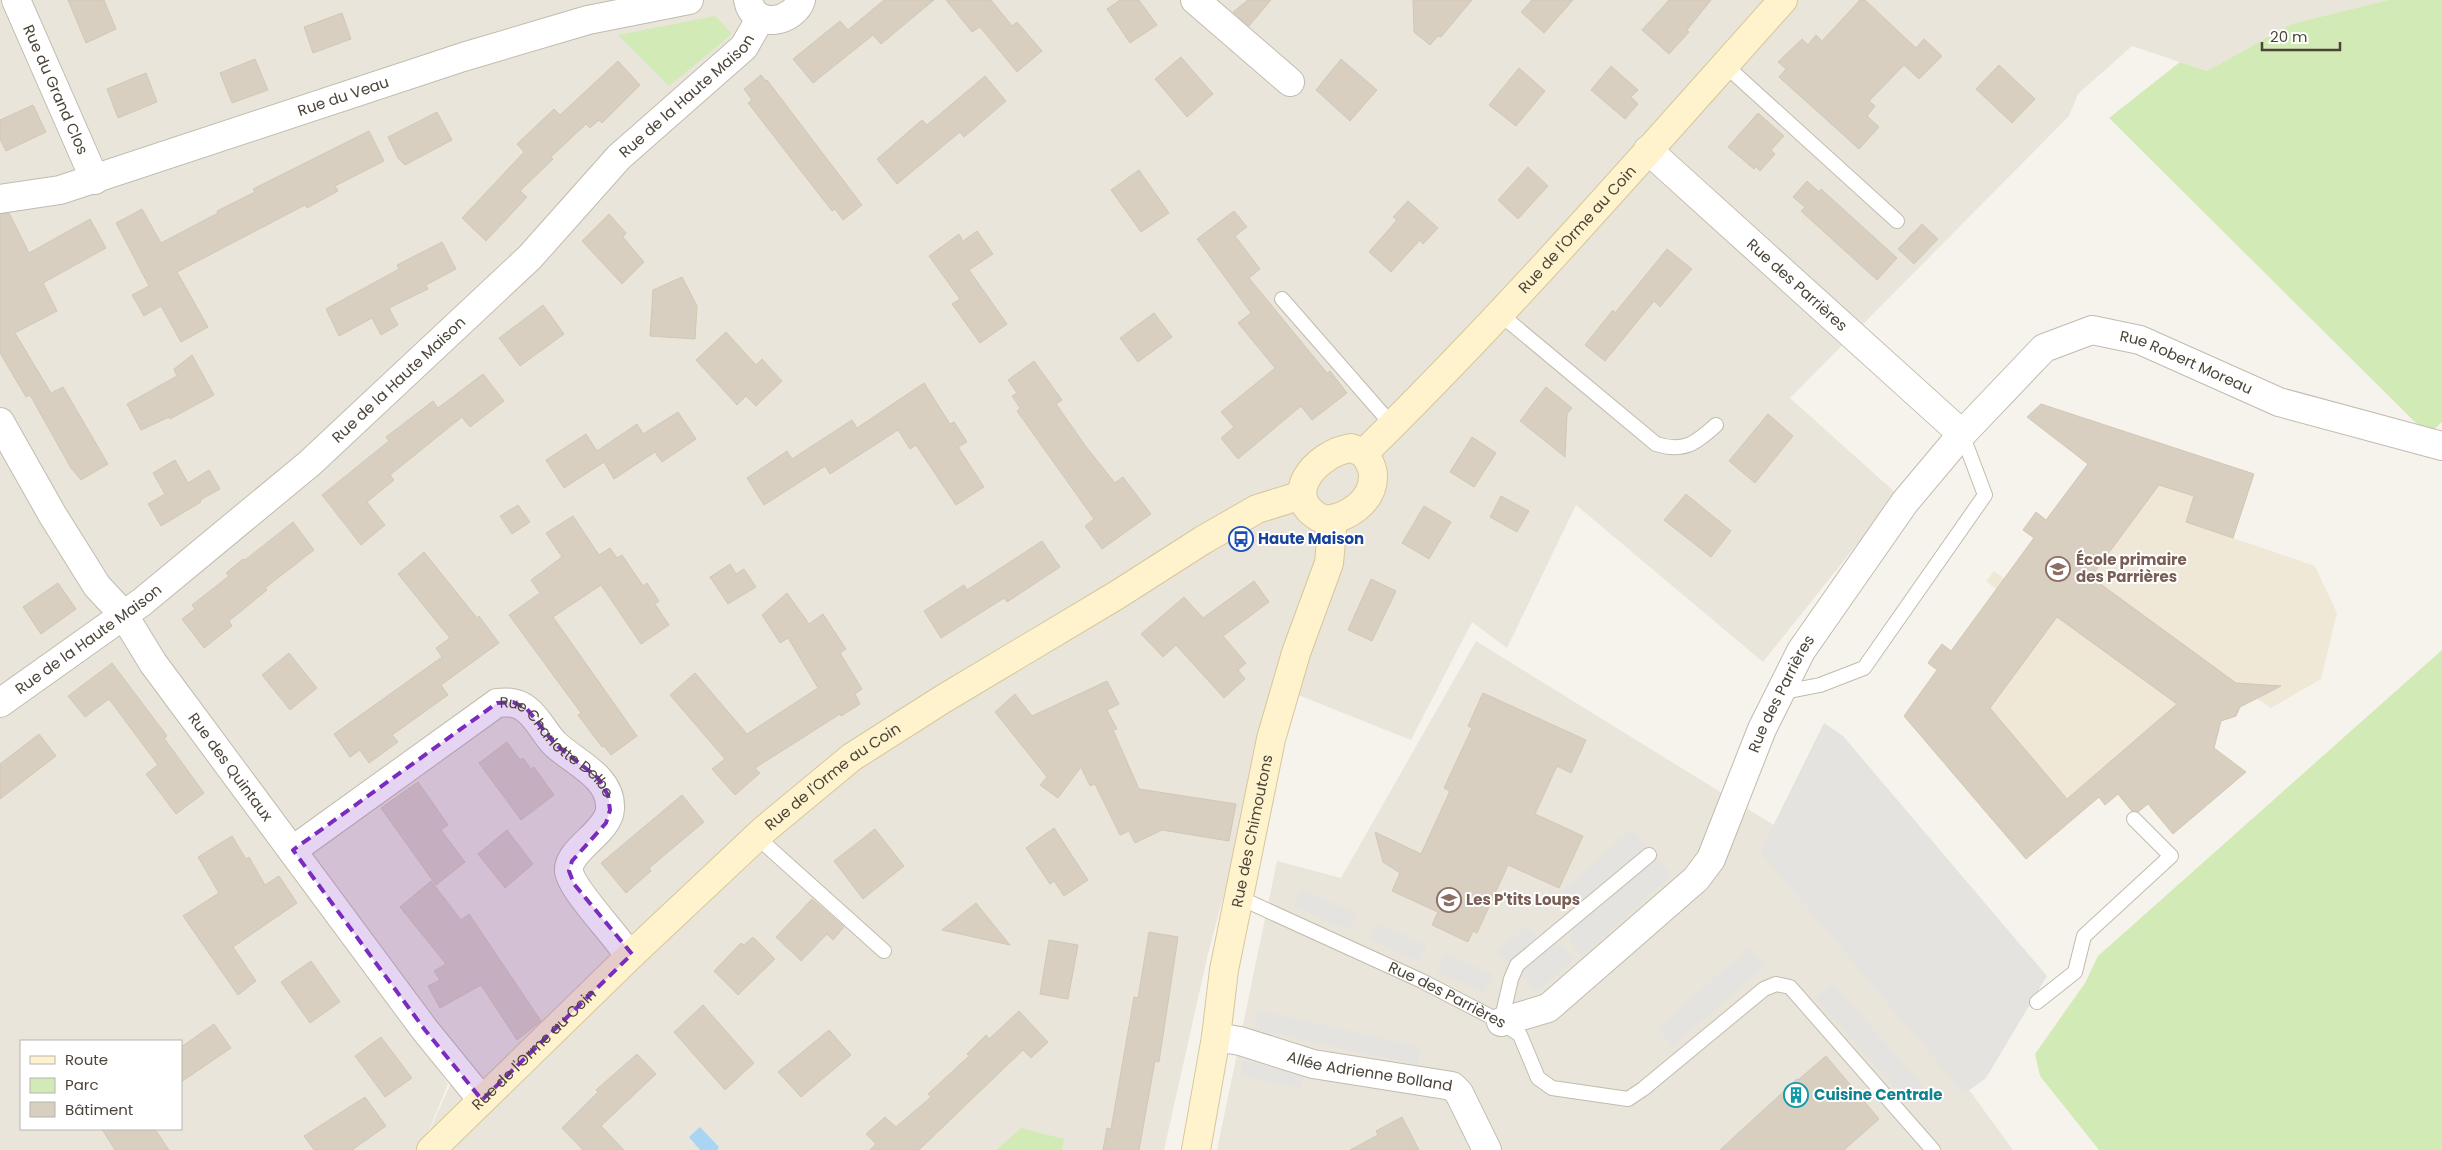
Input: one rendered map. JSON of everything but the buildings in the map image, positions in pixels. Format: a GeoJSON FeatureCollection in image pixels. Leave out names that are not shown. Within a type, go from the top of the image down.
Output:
{"type":"FeatureCollection","features":[{"type":"Feature","properties":{"kind":"main road","name":"Rue de l'Orme au Coin"},"geometry":{"type":"LineString","coordinates":[[1364,453],[1500,314],[1783,0]]}},
{"type":"Feature","properties":{"kind":"main road"},"geometry":{"type":"LineString","coordinates":[[1351,448],[1364,453],[1374,474],[1369,493],[1349,513],[1324,520],[1316,516],[1308,508],[1302,495],[1306,478],[1312,468],[1340,450],[1351,448]]}},
{"type":"Feature","properties":{"kind":"main road","name":"Rue de l'Orme au Coin"},"geometry":{"type":"LineString","coordinates":[[431,1150],[632,954],[757,837],[807,792],[852,758],[943,699],[1257,509],[1302,495]]}},
{"type":"Feature","properties":{"kind":"main road","name":"Rue des Chimoutons"},"geometry":{"type":"LineString","coordinates":[[1196,1150],[1216,1037],[1224,970],[1236,923],[1238,897],[1247,864],[1271,739],[1296,653],[1329,563],[1333,519]]}},
{"type":"Feature","properties":{"kind":"street","name":"Rue du Grand Clos"},"geometry":{"type":"LineString","coordinates":[[16,0],[95,180]]}},
{"type":"Feature","properties":{"kind":"street","name":"Rue du Veau"},"geometry":{"type":"LineString","coordinates":[[0,199],[60,190],[95,180],[463,57],[588,20],[689,0]]}},
{"type":"Feature","properties":{"kind":"street"},"geometry":{"type":"LineString","coordinates":[[754,9],[770,21],[779,20],[800,5],[801,0]]}},
{"type":"Feature","properties":{"kind":"street"},"geometry":{"type":"LineString","coordinates":[[1195,0],[1290,82]]}},
{"type":"Feature","properties":{"kind":"street","name":"Rue de la Haute Maison"},"geometry":{"type":"LineString","coordinates":[[0,703],[142,602],[310,463],[530,257],[619,157],[744,47],[754,9]]}},
{"type":"Feature","properties":{"kind":"street","name":"Rue des Parrières"},"geometry":{"type":"LineString","coordinates":[[1501,1022],[1548,1008],[1696,880],[1711,859],[1762,729],[1778,693],[1801,650],[1894,518],[1962,434],[1648,150]]}},
{"type":"Feature","properties":{"kind":"street","name":"Rue Robert Moreau"},"geometry":{"type":"LineString","coordinates":[[1962,434],[2044,348],[2092,330],[2140,340],[2279,402],[2442,446]]}},
{"type":"Feature","properties":{"kind":"street","name":"Rue des Quintaux"},"geometry":{"type":"LineString","coordinates":[[0,422],[62,530],[97,586],[123,614],[153,663],[425,1030],[482,1100]]}},
{"type":"Feature","properties":{"kind":"street","name":"Rue Charlotte Delbo"},"geometry":{"type":"LineString","coordinates":[[293,850],[497,703],[513,702],[526,709],[555,744],[598,778],[608,795],[610,810],[606,823],[572,860],[569,870],[574,884],[622,946],[632,954]]}},
{"type":"Feature","properties":{"kind":"street","name":"Allée Adrienne Bolland"},"geometry":{"type":"LineString","coordinates":[[1216,1037],[1240,1041],[1312,1064],[1452,1086],[1459,1093],[1487,1150]]}},
{"type":"Feature","properties":{"kind":"lane"},"geometry":{"type":"LineString","coordinates":[[1725,64],[1897,220]]}},
{"type":"Feature","properties":{"kind":"lane"},"geometry":{"type":"LineString","coordinates":[[1282,299],[1392,426]]}},
{"type":"Feature","properties":{"kind":"lane"},"geometry":{"type":"LineString","coordinates":[[1500,314],[1656,444],[1669,448],[1696,442],[1716,425]]}},
{"type":"Feature","properties":{"kind":"lane"},"geometry":{"type":"LineString","coordinates":[[1778,693],[1820,685],[1864,668],[1985,494],[1962,434]]}},
{"type":"Feature","properties":{"kind":"lane"},"geometry":{"type":"LineString","coordinates":[[2037,1002],[2075,972],[2084,936],[2171,856],[2134,819]]}},
{"type":"Feature","properties":{"kind":"lane"},"geometry":{"type":"LineString","coordinates":[[757,837],[884,951]]}},
{"type":"Feature","properties":{"kind":"lane"},"geometry":{"type":"LineString","coordinates":[[1648,855],[1518,965],[1511,979],[1501,1022],[1520,1035],[1538,1078],[1552,1088],[1628,1099],[1643,1089],[1764,989],[1776,984],[1790,987],[1933,1150]]}},
{"type":"Feature","properties":{"kind":"lane","name":"Rue des Parrières"},"geometry":{"type":"LineString","coordinates":[[1238,897],[1422,981],[1501,1022]]}},
{"type":"Feature","properties":{"kind":"highlighted area"},"geometry":{"type":"Polygon","coordinates":[[[513,702],[527,709],[555,744],[598,778],[608,795],[610,810],[606,823],[572,861],[569,871],[574,884],[632,954],[482,1100],[425,1030],[293,850],[497,703],[513,702]]]}},
{"type":"Feature","properties":{"kind":"shaded area"},"geometry":{"type":"Polygon","coordinates":[[[0,0],[2388,0],[2291,24],[2207,71],[2132,46],[2078,94],[2069,116],[1790,398],[1897,494],[1763,662],[1576,505],[1507,648],[1472,622],[1411,740],[1278,687],[1207,958],[1164,1150],[0,1150],[0,0]],[[204,730],[448,1084],[422,1147],[451,1083],[204,730]]]}},
{"type":"Feature","properties":{"kind":"shaded area"},"geometry":{"type":"Polygon","coordinates":[[[2114,428],[2254,474],[2233,538],[2315,566],[2337,613],[2321,679],[2271,708],[2256,698],[2240,707],[2236,716],[2221,721],[2218,731],[2207,736],[2204,741],[2246,772],[2173,834],[2148,804],[2135,815],[2118,795],[2105,805],[2099,797],[2026,859],[1904,716],[1937,670],[1928,663],[1935,653],[1942,644],[1952,651],[1996,589],[1986,581],[1994,571],[2004,578],[2033,538],[2023,530],[2036,512],[2046,520],[2114,428]]]}},
{"type":"Feature","properties":{"kind":"shaded area"},"geometry":{"type":"Polygon","coordinates":[[[1476,641],[1777,827],[2013,1150],[1217,1150],[1277,861],[1341,878],[1476,641]]]}},
{"type":"Feature","properties":{"kind":"shaded area"},"geometry":{"type":"Polygon","coordinates":[[[1824,723],[1843,736],[2047,976],[1986,1078],[1964,1094],[1760,852],[1824,723]]]}},
{"type":"Feature","properties":{"kind":"shaded area"},"geometry":{"type":"Polygon","coordinates":[[[1632,829],[1671,875],[1582,956],[1570,941],[1574,905],[1562,891],[1632,829]]]}},
{"type":"Feature","properties":{"kind":"shaded area"},"geometry":{"type":"Polygon","coordinates":[[[1302,889],[1356,913],[1348,930],[1294,906],[1302,889]]]}},
{"type":"Feature","properties":{"kind":"shaded area"},"geometry":{"type":"Polygon","coordinates":[[[1378,923],[1427,945],[1419,962],[1370,940],[1378,923]]]}},
{"type":"Feature","properties":{"kind":"shaded area"},"geometry":{"type":"Polygon","coordinates":[[[1527,926],[1537,937],[1562,945],[1574,959],[1538,992],[1496,952],[1527,926]]]}},
{"type":"Feature","properties":{"kind":"shaded area"},"geometry":{"type":"Polygon","coordinates":[[[1750,947],[1765,965],[1673,1046],[1658,1028],[1750,947]]]}},
{"type":"Feature","properties":{"kind":"shaded area"},"geometry":{"type":"Polygon","coordinates":[[[1445,953],[1493,974],[1484,993],[1437,972],[1445,953]]]}},
{"type":"Feature","properties":{"kind":"shaded area"},"geometry":{"type":"Polygon","coordinates":[[[1832,983],[1924,1087],[1907,1101],[1815,998],[1832,983]]]}},
{"type":"Feature","properties":{"kind":"shaded area"},"geometry":{"type":"Polygon","coordinates":[[[1258,1010],[1421,1047],[1417,1065],[1254,1029],[1258,1010]]]}},
{"type":"Feature","properties":{"kind":"shaded area"},"geometry":{"type":"Polygon","coordinates":[[[1243,1061],[1304,1073],[1301,1088],[1240,1076],[1243,1061]]]}},
{"type":"Feature","properties":{"kind":"green space"},"geometry":{"type":"Polygon","coordinates":[[[2388,0],[2442,0],[2442,422],[2428,435],[2109,118],[2180,62],[2207,71],[2291,24],[2388,0]]]}},
{"type":"Feature","properties":{"kind":"green space"},"geometry":{"type":"Polygon","coordinates":[[[715,16],[732,34],[669,86],[618,35],[715,16]]]}},
{"type":"Feature","properties":{"kind":"green space"},"geometry":{"type":"Polygon","coordinates":[[[2442,650],[2442,1150],[2099,1150],[2040,1076],[2035,1054],[2085,983],[2098,956],[2442,650]]]}},
{"type":"Feature","properties":{"kind":"green space"},"geometry":{"type":"Polygon","coordinates":[[[1021,1128],[1064,1139],[1062,1150],[996,1150],[1021,1128]]]}},
{"type":"Feature","properties":{"kind":"water"},"geometry":{"type":"Polygon","coordinates":[[[700,1127],[719,1147],[717,1150],[700,1150],[689,1137],[700,1127]]]}},
{"type":"Feature","properties":{"kind":"place","name":"Haute Maison"},"geometry":{"type":"Point","coordinates":[1241,539]}},
{"type":"Feature","properties":{"kind":"place","name":"École primaire des Parrières"},"geometry":{"type":"Point","coordinates":[2058,569]}},
{"type":"Feature","properties":{"kind":"place","name":"Les P'tits Loups"},"geometry":{"type":"Point","coordinates":[1449,900]}},
{"type":"Feature","properties":{"kind":"place","name":"Cuisine Centrale"},"geometry":{"type":"Point","coordinates":[1796,1095]}}]}
